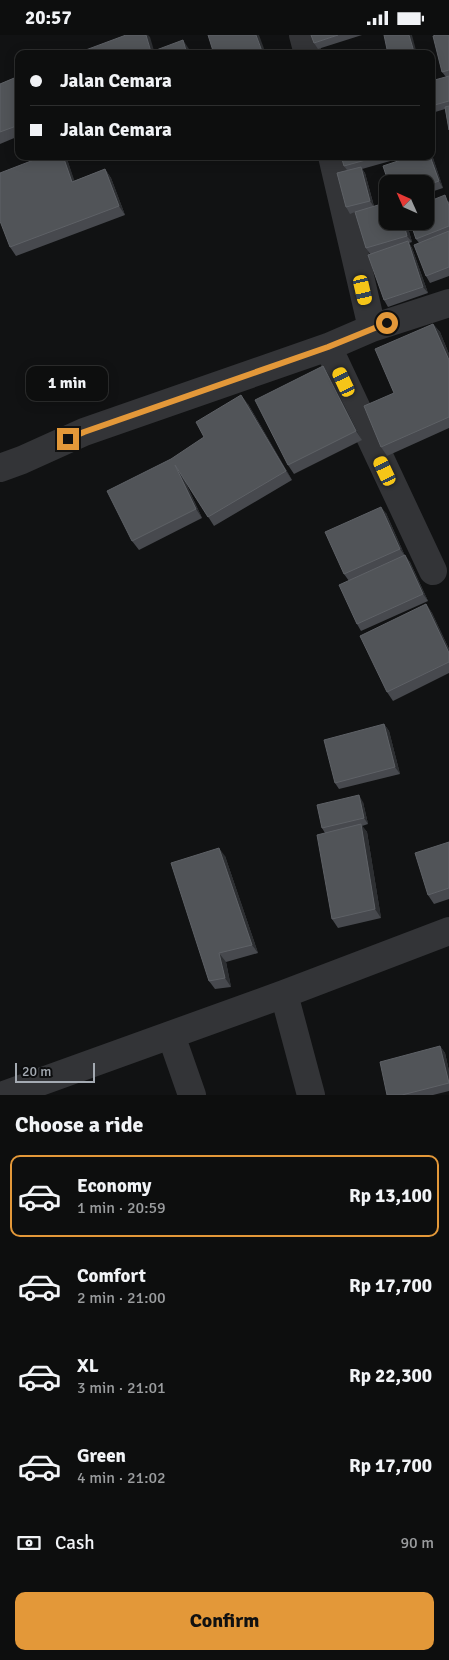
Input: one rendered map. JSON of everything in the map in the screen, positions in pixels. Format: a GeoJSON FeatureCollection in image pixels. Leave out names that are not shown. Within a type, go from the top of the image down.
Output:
{"type":"FeatureCollection","features":[{"type":"Feature","properties":{"kind":"street"},"geometry":{"type":"LineString","coordinates":[[304,35],[307,50]]}},
{"type":"Feature","properties":{"kind":"street"},"geometry":{"type":"LineString","coordinates":[[333,160],[372,328]]}},
{"type":"Feature","properties":{"kind":"street"},"geometry":{"type":"LineString","coordinates":[[0,468],[84,432],[328,347],[372,328],[449,303]]}},
{"type":"Feature","properties":{"kind":"street"},"geometry":{"type":"LineString","coordinates":[[328,347],[433,571]]}},
{"type":"Feature","properties":{"kind":"street"},"geometry":{"type":"LineString","coordinates":[[4,1095],[284,994],[449,931]]}},
{"type":"Feature","properties":{"kind":"street"},"geometry":{"type":"LineString","coordinates":[[284,994],[311,1095]]}},
{"type":"Feature","properties":{"kind":"street"},"geometry":{"type":"LineString","coordinates":[[171,1035],[192,1095]]}},
{"type":"Feature","properties":{"kind":"building"},"geometry":{"type":"Polygon","coordinates":[[[126,35],[146,35],[150,50],[86,50],[126,35]]]}},
{"type":"Feature","properties":{"kind":"building"},"geometry":{"type":"Polygon","coordinates":[[[208,35],[256,35],[262,50],[213,50],[208,35]]]}},
{"type":"Feature","properties":{"kind":"building"},"geometry":{"type":"Polygon","coordinates":[[[311,35],[338,35],[314,43],[311,35]]]}},
{"type":"Feature","properties":{"kind":"building"},"geometry":{"type":"Polygon","coordinates":[[[384,35],[409,35],[413,50],[387,50],[384,35]]]}},
{"type":"Feature","properties":{"kind":"building"},"geometry":{"type":"Polygon","coordinates":[[[449,35],[449,70],[442,72],[433,36],[449,35]]]}},
{"type":"Feature","properties":{"kind":"building"},"geometry":{"type":"Polygon","coordinates":[[[183,40],[186,50],[156,50],[183,40]]]}},
{"type":"Feature","properties":{"kind":"building"},"geometry":{"type":"Polygon","coordinates":[[[449,76],[449,101],[435,105],[435,80],[449,76]]]}},
{"type":"Feature","properties":{"kind":"building"},"geometry":{"type":"Polygon","coordinates":[[[15,78],[15,126],[0,132],[0,84],[15,78]]]}},
{"type":"Feature","properties":{"kind":"building"},"geometry":{"type":"Polygon","coordinates":[[[449,106],[449,130],[445,107],[449,106]]]}},
{"type":"Feature","properties":{"kind":"building"},"geometry":{"type":"Polygon","coordinates":[[[34,160],[64,160],[72,182],[105,169],[119,206],[10,247],[0,221],[0,173],[34,160]]]}},
{"type":"Feature","properties":{"kind":"building"},"geometry":{"type":"Polygon","coordinates":[[[342,160],[366,160],[344,166],[342,160]]]}},
{"type":"Feature","properties":{"kind":"building"},"geometry":{"type":"Polygon","coordinates":[[[401,160],[431,160],[439,181],[434,183],[434,175],[386,175],[383,166],[401,160]]]}},
{"type":"Feature","properties":{"kind":"building"},"geometry":{"type":"Polygon","coordinates":[[[361,167],[370,201],[346,207],[337,173],[361,167]]]}},
{"type":"Feature","properties":{"kind":"building"},"geometry":{"type":"Polygon","coordinates":[[[445,195],[449,206],[449,226],[416,239],[413,230],[434,230],[434,199],[445,195]]]}},
{"type":"Feature","properties":{"kind":"building"},"geometry":{"type":"Polygon","coordinates":[[[379,205],[379,230],[405,230],[407,236],[366,248],[355,212],[379,205]]]}},
{"type":"Feature","properties":{"kind":"building"},"geometry":{"type":"Polygon","coordinates":[[[449,231],[449,267],[426,276],[414,245],[449,231]]]}},
{"type":"Feature","properties":{"kind":"building"},"geometry":{"type":"Polygon","coordinates":[[[408,241],[423,287],[384,300],[368,255],[408,241]]]}},
{"type":"Feature","properties":{"kind":"building"},"geometry":{"type":"Polygon","coordinates":[[[433,324],[449,360],[449,417],[381,447],[364,406],[394,393],[375,349],[433,324]]]}},
{"type":"Feature","properties":{"kind":"building"},"geometry":{"type":"Polygon","coordinates":[[[323,366],[356,431],[288,465],[255,400],[323,366]]]}},
{"type":"Feature","properties":{"kind":"building"},"geometry":{"type":"Polygon","coordinates":[[[241,395],[286,471],[208,517],[175,465],[196,509],[132,541],[107,491],[171,459],[204,437],[196,422],[241,395]]]}},
{"type":"Feature","properties":{"kind":"building"},"geometry":{"type":"Polygon","coordinates":[[[381,507],[400,549],[344,574],[325,532],[381,507]]]}},
{"type":"Feature","properties":{"kind":"building"},"geometry":{"type":"Polygon","coordinates":[[[405,555],[423,594],[357,624],[339,585],[405,555]]]}},
{"type":"Feature","properties":{"kind":"building"},"geometry":{"type":"Polygon","coordinates":[[[426,604],[449,653],[449,662],[387,692],[360,636],[426,604]]]}},
{"type":"Feature","properties":{"kind":"building"},"geometry":{"type":"Polygon","coordinates":[[[384,724],[395,767],[335,783],[324,740],[384,724]]]}},
{"type":"Feature","properties":{"kind":"building"},"geometry":{"type":"Polygon","coordinates":[[[359,795],[364,818],[322,828],[317,805],[359,795]]]}},
{"type":"Feature","properties":{"kind":"building"},"geometry":{"type":"Polygon","coordinates":[[[361,824],[375,909],[332,919],[317,835],[361,824]]]}},
{"type":"Feature","properties":{"kind":"building"},"geometry":{"type":"Polygon","coordinates":[[[449,842],[449,888],[428,895],[415,853],[449,842]]]}},
{"type":"Feature","properties":{"kind":"building"},"geometry":{"type":"Polygon","coordinates":[[[219,848],[252,945],[219,953],[225,978],[209,981],[171,863],[219,848]]]}},
{"type":"Feature","properties":{"kind":"building"},"geometry":{"type":"Polygon","coordinates":[[[440,1046],[449,1083],[402,1095],[387,1095],[380,1062],[440,1046]]]}},
{"type":"Feature","properties":{"kind":"route"},"geometry":{"type":"LineString","coordinates":[[68,439],[328,347],[387,323]]}}]}
